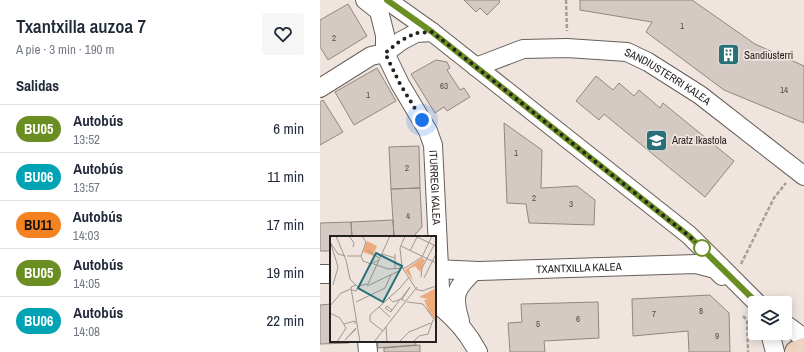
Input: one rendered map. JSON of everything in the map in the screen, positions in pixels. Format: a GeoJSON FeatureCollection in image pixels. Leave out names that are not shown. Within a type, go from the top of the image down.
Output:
{"type":"FeatureCollection","features":[{"type":"Feature","properties":{"kind":"main road"},"geometry":{"type":"LineString","coordinates":[[796,352],[804,349]]}},
{"type":"Feature","properties":{"kind":"street"},"geometry":{"type":"LineString","coordinates":[[365,0],[379,10],[384,27],[385,53]]}},
{"type":"Feature","properties":{"kind":"street"},"geometry":{"type":"LineString","coordinates":[[387,0],[432,32],[689,236],[750,296]]}},
{"type":"Feature","properties":{"kind":"street"},"geometry":{"type":"LineString","coordinates":[[320,88],[371,56],[385,53],[400,41],[416,33],[432,32]]}},
{"type":"Feature","properties":{"kind":"street","name":"SANDIUSTERRI KALEA"},"geometry":{"type":"LineString","coordinates":[[476,67],[523,49],[567,48],[626,52],[648,62],[700,95],[804,176]]}},
{"type":"Feature","properties":{"kind":"street","name":"ITURREGI KALEA"},"geometry":{"type":"LineString","coordinates":[[385,53],[400,84],[428,131],[433,145],[439,253],[437,268],[440,288],[443,300],[456,320],[470,337],[478,352]]}},
{"type":"Feature","properties":{"kind":"street"},"geometry":{"type":"LineString","coordinates":[[501,86],[502,66],[507,54]]}},
{"type":"Feature","properties":{"kind":"street"},"geometry":{"type":"LineString","coordinates":[[679,264],[685,254],[689,236]]}},
{"type":"Feature","properties":{"kind":"street","name":"TXANTXILLA KALEA"},"geometry":{"type":"LineString","coordinates":[[437,268],[477,271],[696,264],[715,269],[748,313]]}},
{"type":"Feature","properties":{"kind":"street","name":"ITURREGI KALEA"},"geometry":{"type":"LineString","coordinates":[[456,320],[455,298],[459,288],[477,271]]}},
{"type":"Feature","properties":{"kind":"street","name":"ITURREGI KALEA"},"geometry":{"type":"LineString","coordinates":[[436,304],[456,320]]}},
{"type":"Feature","properties":{"kind":"street"},"geometry":{"type":"LineString","coordinates":[[792,329],[804,338]]}},
{"type":"Feature","properties":{"kind":"street"},"geometry":{"type":"LineString","coordinates":[[772,340],[775,352]]}},
{"type":"Feature","properties":{"kind":"street"},"geometry":{"type":"LineString","coordinates":[[367,342],[368,352]]}},
{"type":"Feature","properties":{"kind":"path"},"geometry":{"type":"LineString","coordinates":[[566,0],[567,48]]}},
{"type":"Feature","properties":{"kind":"path"},"geometry":{"type":"LineString","coordinates":[[734,279],[774,198]]}},
{"type":"Feature","properties":{"kind":"path"},"geometry":{"type":"LineString","coordinates":[[748,317],[748,352]]}},
{"type":"Feature","properties":{"kind":"building"},"geometry":{"type":"Polygon","coordinates":[[[464,0],[499,0],[500,2],[487,15],[480,8],[476,12],[464,0]]]}},
{"type":"Feature","properties":{"kind":"building","name":"Sandiusterri"},"geometry":{"type":"Polygon","coordinates":[[[580,0],[692,0],[755,44],[804,66],[804,123],[724,90],[646,32],[652,22],[580,10],[580,0]]]}},
{"type":"Feature","properties":{"kind":"building"},"geometry":{"type":"Polygon","coordinates":[[[348,4],[367,36],[328,60],[320,47],[320,20],[348,4]]]}},
{"type":"Feature","properties":{"kind":"building"},"geometry":{"type":"Polygon","coordinates":[[[436,60],[447,62],[450,68],[447,70],[460,90],[464,88],[470,97],[447,111],[444,107],[435,113],[411,74],[436,60]]]}},
{"type":"Feature","properties":{"kind":"building"},"geometry":{"type":"Polygon","coordinates":[[[377,68],[396,101],[354,125],[335,92],[377,68]]]}},
{"type":"Feature","properties":{"kind":"building"},"geometry":{"type":"Polygon","coordinates":[[[596,76],[613,90],[619,83],[634,96],[639,90],[660,108],[663,103],[734,161],[705,197],[604,114],[599,120],[576,101],[596,76]]]}},
{"type":"Feature","properties":{"kind":"building"},"geometry":{"type":"Polygon","coordinates":[[[323,100],[343,132],[320,145],[320,102],[323,100]]]}},
{"type":"Feature","properties":{"kind":"building"},"geometry":{"type":"Polygon","coordinates":[[[504,123],[542,150],[541,188],[577,186],[595,200],[594,225],[529,223],[526,204],[507,203],[504,123]]]}},
{"type":"Feature","properties":{"kind":"building"},"geometry":{"type":"Polygon","coordinates":[[[419,146],[420,188],[391,189],[389,147],[419,146]]]}},
{"type":"Feature","properties":{"kind":"building"},"geometry":{"type":"Polygon","coordinates":[[[420,188],[422,227],[414,236],[394,236],[391,189],[420,188]]]}},
{"type":"Feature","properties":{"kind":"building"},"geometry":{"type":"Polygon","coordinates":[[[393,220],[394,236],[352,236],[351,222],[393,220]]]}},
{"type":"Feature","properties":{"kind":"building"},"geometry":{"type":"Polygon","coordinates":[[[351,222],[352,236],[330,236],[330,251],[320,251],[320,223],[351,222]]]}},
{"type":"Feature","properties":{"kind":"building"},"geometry":{"type":"Polygon","coordinates":[[[710,295],[729,313],[730,352],[689,352],[688,331],[633,336],[632,299],[710,295]]]}},
{"type":"Feature","properties":{"kind":"building"},"geometry":{"type":"Polygon","coordinates":[[[598,302],[599,338],[544,341],[545,352],[510,352],[508,323],[522,322],[521,304],[598,302]]]}},
{"type":"Feature","properties":{"kind":"building"},"geometry":{"type":"Polygon","coordinates":[[[330,304],[330,342],[349,343],[320,344],[320,305],[330,304]]]}},
{"type":"Feature","properties":{"kind":"building"},"geometry":{"type":"Polygon","coordinates":[[[377,342],[415,342],[416,345],[378,348],[377,342]]]}},
{"type":"Feature","properties":{"kind":"building"},"geometry":{"type":"Polygon","coordinates":[[[420,345],[420,352],[384,352],[384,348],[420,345]]]}},
{"type":"Feature","properties":{"kind":"bus line","name":"BU05"},"geometry":{"type":"LineString","coordinates":[[387,0],[411,15],[689,236],[750,296]]}},
{"type":"Feature","properties":{"kind":"place","name":"Sandiusterri"},"geometry":{"type":"Point","coordinates":[729,55]}},
{"type":"Feature","properties":{"kind":"place","name":"Aratz Ikastola"},"geometry":{"type":"Point","coordinates":[657,140]}},
{"type":"Feature","properties":{"kind":"route"},"geometry":{"type":"LineString","coordinates":[[422,120],[390,66],[385,53],[391,50],[400,41],[416,33],[432,32],[689,236],[702,248]]}}]}
